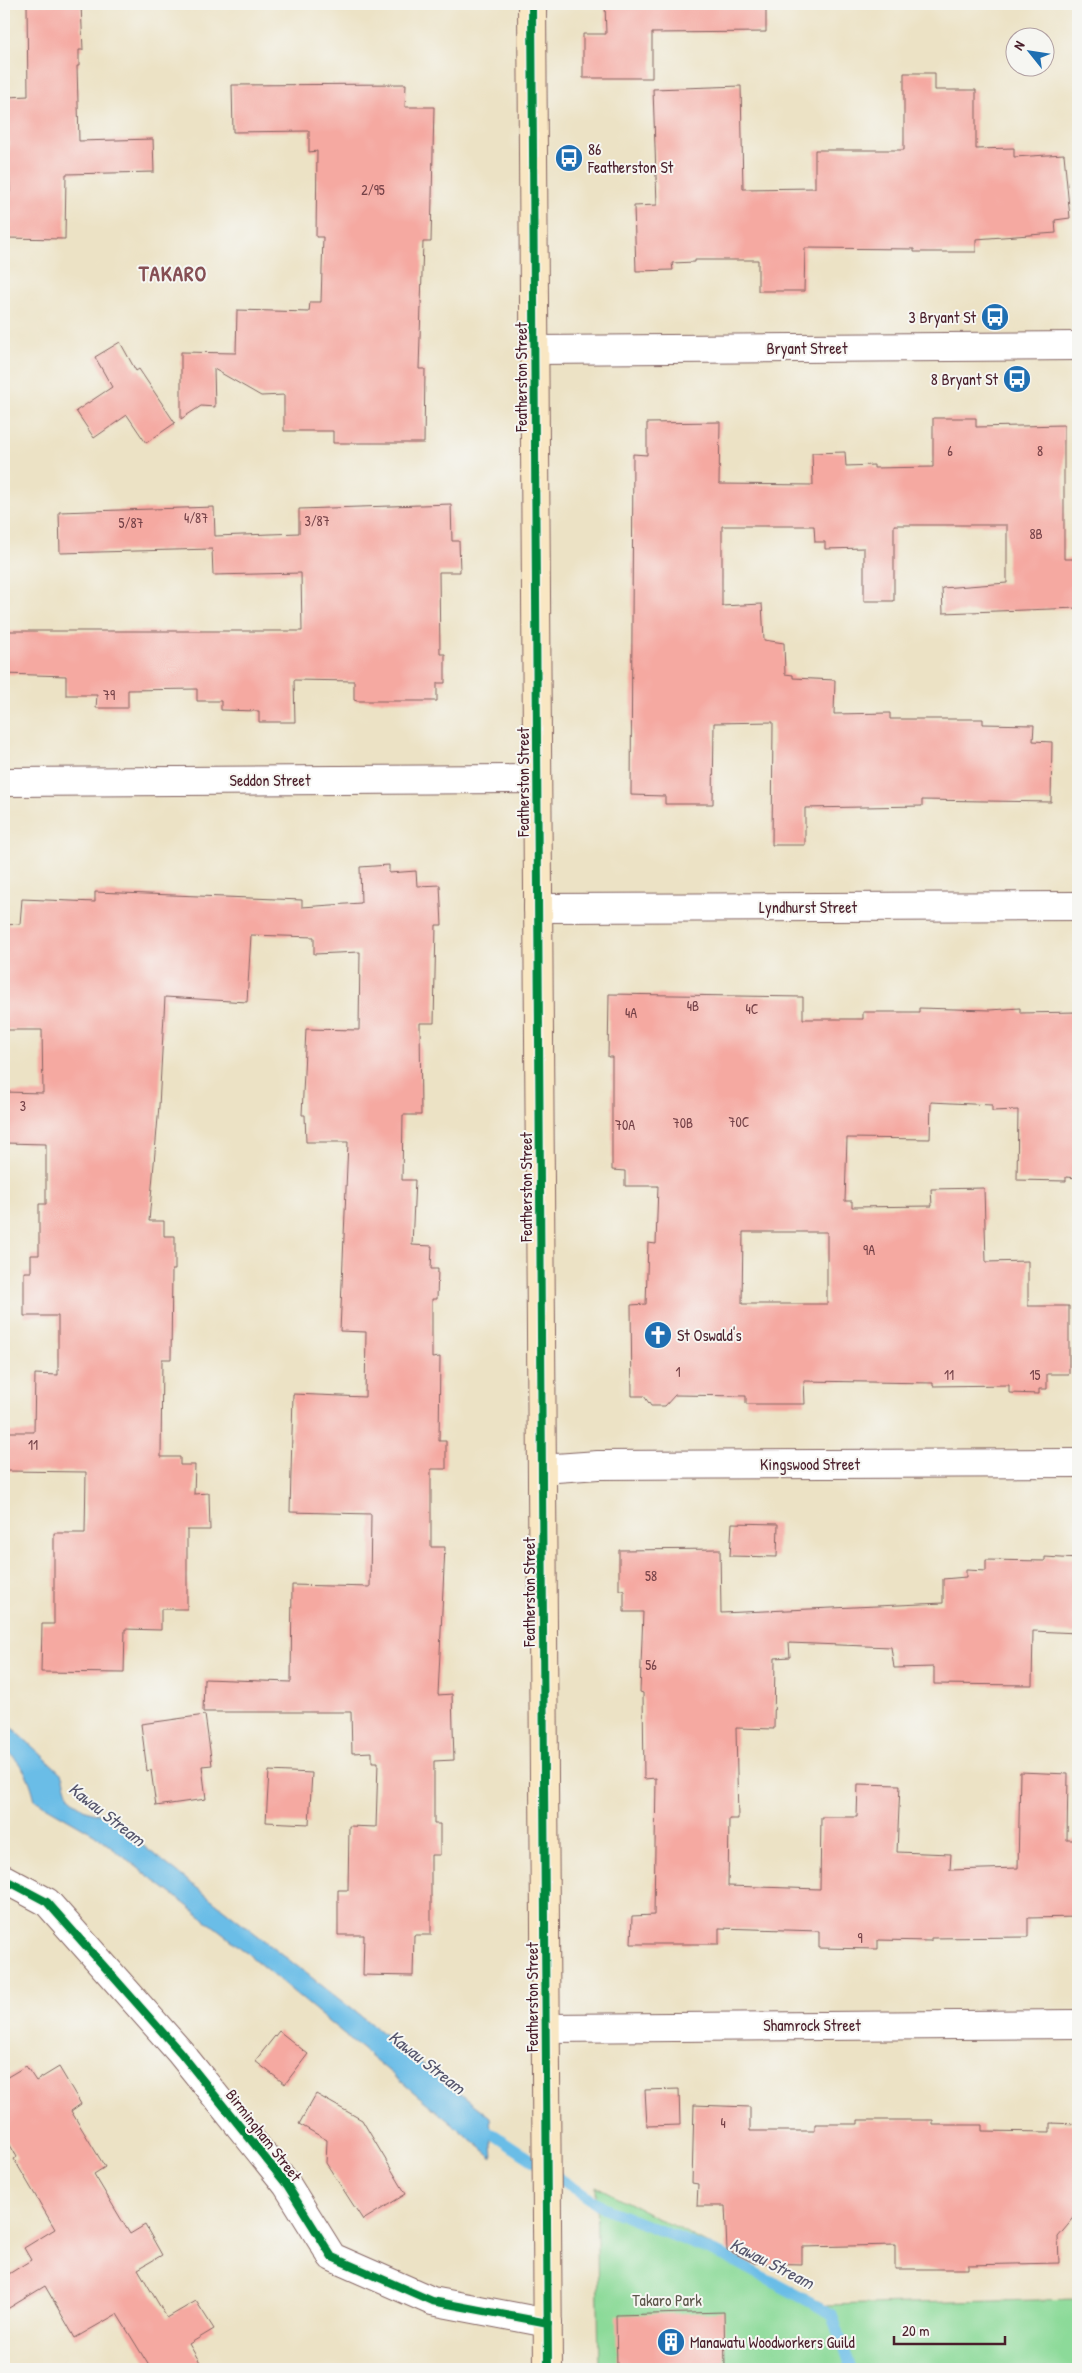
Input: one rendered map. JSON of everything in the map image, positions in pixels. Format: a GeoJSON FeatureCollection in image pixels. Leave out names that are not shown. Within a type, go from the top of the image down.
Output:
{"type":"FeatureCollection","features":[{"type":"Feature","properties":{"kind":"main road","name":"Featherston Street"},"geometry":{"type":"LineString","coordinates":[[532,4],[548,2369]]}},
{"type":"Feature","properties":{"kind":"street","name":"Bryant Street"},"geometry":{"type":"LineString","coordinates":[[535,350],[1078,346]]}},
{"type":"Feature","properties":{"kind":"street","name":"Seddon Street"},"geometry":{"type":"LineString","coordinates":[[4,782],[536,779]]}},
{"type":"Feature","properties":{"kind":"street","name":"Lyndhurst Street"},"geometry":{"type":"LineString","coordinates":[[538,908],[1078,906]]}},
{"type":"Feature","properties":{"kind":"street","name":"Kingswood Street"},"geometry":{"type":"LineString","coordinates":[[542,1469],[598,1465],[1078,1463]]}},
{"type":"Feature","properties":{"kind":"street","name":"Birmingham Street"},"geometry":{"type":"LineString","coordinates":[[4,1879],[46,1902],[180,2052],[287,2185],[332,2257],[432,2301],[548,2323]]}},
{"type":"Feature","properties":{"kind":"street","name":"Shamrock Street"},"geometry":{"type":"LineString","coordinates":[[546,2028],[1078,2024]]}},
{"type":"Feature","properties":{"kind":"green space","name":"Takaro Park"},"geometry":{"type":"Polygon","coordinates":[[[596,2186],[826,2305],[1078,2299],[1078,2369],[599,2369],[596,2186]]]}},
{"type":"Feature","properties":{"kind":"water"},"geometry":{"type":"Polygon","coordinates":[[[4,1720],[63,1775],[69,1796],[83,1809],[105,1816],[490,2117],[493,2158],[224,1934],[94,1834],[35,1800],[24,1771],[4,1748],[4,1720]]]}},
{"type":"Feature","properties":{"kind":"building"},"geometry":{"type":"Polygon","coordinates":[[[81,4],[83,50],[79,50],[79,66],[77,66],[79,141],[153,139],[154,172],[66,174],[65,239],[4,238],[4,192],[10,192],[7,97],[28,96],[27,5],[81,4]]]}},
{"type":"Feature","properties":{"kind":"building"},"geometry":{"type":"Polygon","coordinates":[[[605,4],[766,4],[766,32],[652,33],[652,78],[583,78],[583,34],[606,34],[605,4]]]}},
{"type":"Feature","properties":{"kind":"building"},"geometry":{"type":"Polygon","coordinates":[[[904,73],[935,73],[935,90],[976,90],[976,149],[1014,148],[1014,157],[1064,154],[1070,218],[1055,220],[1056,233],[976,239],[976,252],[914,252],[914,249],[805,248],[804,291],[758,291],[758,260],[695,260],[695,262],[672,263],[673,270],[636,271],[634,206],[657,205],[653,89],[741,86],[743,189],[815,188],[815,150],[904,150],[904,73]]]}},
{"type":"Feature","properties":{"kind":"building"},"geometry":{"type":"Polygon","coordinates":[[[406,84],[405,107],[434,107],[431,242],[423,242],[419,369],[425,369],[424,443],[333,443],[333,431],[284,431],[284,395],[261,396],[214,369],[215,407],[201,406],[181,419],[181,352],[236,353],[237,310],[309,312],[310,302],[321,302],[323,237],[316,237],[317,151],[309,152],[309,131],[233,132],[232,85],[406,84]]]}},
{"type":"Feature","properties":{"kind":"building"},"geometry":{"type":"Polygon","coordinates":[[[120,342],[136,371],[139,369],[175,423],[146,443],[127,415],[94,438],[76,411],[112,387],[95,357],[120,342]]]}},
{"type":"Feature","properties":{"kind":"building"},"geometry":{"type":"Polygon","coordinates":[[[933,418],[976,418],[976,427],[1064,425],[1064,559],[1078,559],[1078,608],[943,613],[942,588],[1007,583],[1007,525],[894,525],[894,601],[864,601],[864,548],[825,549],[825,542],[815,542],[814,526],[722,526],[722,606],[762,604],[764,640],[784,643],[785,674],[793,675],[793,678],[835,680],[834,714],[890,713],[890,719],[983,719],[983,724],[1034,725],[1033,741],[1052,742],[1051,802],[922,800],[922,806],[805,808],[805,845],[772,845],[773,722],[714,723],[713,804],[665,804],[665,796],[631,795],[633,454],[647,455],[647,423],[720,422],[719,484],[813,485],[812,453],[845,452],[846,466],[874,465],[874,468],[933,467],[933,418]]]}},
{"type":"Feature","properties":{"kind":"building"},"geometry":{"type":"Polygon","coordinates":[[[451,504],[452,541],[459,541],[460,572],[439,572],[440,654],[445,654],[445,683],[437,683],[437,701],[357,701],[354,700],[354,681],[294,680],[295,722],[259,722],[259,711],[221,710],[221,701],[197,701],[197,689],[128,690],[128,708],[96,708],[97,695],[66,695],[66,676],[4,674],[4,631],[302,631],[301,573],[213,575],[212,549],[60,553],[59,512],[214,507],[215,536],[299,533],[299,509],[451,504]]]}},
{"type":"Feature","properties":{"kind":"building"},"geometry":{"type":"Polygon","coordinates":[[[389,865],[389,873],[416,871],[417,886],[440,885],[442,925],[436,925],[434,1023],[420,1023],[421,1115],[403,1115],[402,1180],[415,1180],[412,1245],[432,1246],[431,1269],[438,1269],[437,1299],[432,1299],[432,1358],[440,1357],[439,1441],[446,1441],[446,1469],[431,1469],[431,1547],[445,1547],[438,1695],[452,1694],[454,1760],[434,1761],[434,1824],[440,1824],[440,1855],[431,1855],[431,1935],[414,1935],[413,1976],[363,1975],[364,1935],[338,1935],[338,1890],[348,1890],[349,1826],[376,1827],[378,1762],[372,1762],[372,1752],[352,1753],[351,1712],[203,1712],[204,1679],[291,1682],[292,1585],[370,1587],[371,1514],[290,1512],[293,1394],[365,1397],[366,1332],[340,1331],[348,1142],[306,1142],[305,1115],[302,1115],[306,1029],[359,1030],[360,952],[314,954],[314,937],[251,935],[247,1002],[165,997],[159,1106],[149,1221],[164,1221],[164,1236],[175,1236],[175,1270],[172,1270],[171,1359],[162,1359],[161,1457],[180,1457],[180,1465],[195,1465],[194,1494],[209,1493],[210,1530],[187,1530],[187,1609],[161,1609],[161,1630],[125,1629],[124,1673],[41,1672],[42,1624],[54,1624],[54,1533],[85,1533],[86,1472],[6,1471],[7,1432],[34,1432],[35,1374],[58,1375],[58,1316],[24,1316],[24,1272],[31,1272],[31,1255],[39,1255],[39,1204],[46,1204],[46,1144],[4,1143],[4,1092],[43,1093],[42,1030],[4,1030],[4,925],[20,924],[22,899],[95,902],[95,892],[302,900],[302,907],[361,903],[360,867],[389,865]]]}},
{"type":"Feature","properties":{"kind":"building"},"geometry":{"type":"Polygon","coordinates":[[[609,994],[803,997],[803,1019],[863,1019],[863,1012],[919,1012],[919,1008],[990,1010],[1020,1008],[1020,1013],[1078,1012],[1078,1178],[1066,1177],[1066,1181],[1017,1180],[1018,1110],[992,1111],[992,1105],[931,1102],[930,1139],[847,1138],[845,1201],[852,1201],[852,1207],[932,1206],[931,1189],[984,1188],[986,1262],[1028,1261],[1028,1306],[1069,1306],[1069,1374],[1047,1374],[1047,1389],[1039,1389],[1039,1394],[1009,1393],[1009,1385],[933,1386],[933,1383],[804,1381],[805,1404],[746,1404],[746,1396],[675,1395],[665,1406],[651,1406],[644,1396],[632,1396],[631,1305],[646,1304],[648,1243],[656,1244],[658,1186],[625,1186],[625,1171],[612,1170],[612,1057],[608,1057],[609,994]],[[743,1232],[742,1304],[827,1304],[827,1232],[743,1232]]]}},
{"type":"Feature","properties":{"kind":"building"},"geometry":{"type":"Polygon","coordinates":[[[732,1523],[778,1524],[777,1557],[730,1556],[732,1523]]]}},
{"type":"Feature","properties":{"kind":"building"},"geometry":{"type":"Polygon","coordinates":[[[720,1549],[721,1613],[943,1603],[943,1579],[966,1577],[966,1570],[986,1571],[986,1560],[1045,1561],[1045,1557],[1078,1559],[1078,1633],[1033,1631],[1032,1685],[934,1684],[934,1667],[894,1668],[891,1647],[789,1643],[790,1657],[775,1658],[774,1729],[736,1728],[738,1819],[729,1819],[728,1886],[820,1889],[821,1817],[857,1817],[858,1784],[900,1785],[897,1852],[951,1854],[950,1870],[1018,1868],[1020,1772],[1068,1774],[1067,1840],[1078,1840],[1078,1917],[1028,1918],[1028,1937],[931,1938],[931,1941],[878,1940],[878,1949],[819,1948],[819,1931],[719,1928],[719,1944],[631,1944],[632,1916],[654,1915],[656,1778],[644,1779],[643,1693],[640,1692],[643,1612],[624,1612],[624,1590],[619,1590],[619,1550],[720,1549]]]}},
{"type":"Feature","properties":{"kind":"building"},"geometry":{"type":"Polygon","coordinates":[[[205,1715],[212,1765],[202,1766],[206,1799],[156,1806],[151,1770],[147,1771],[141,1724],[205,1715]]]}},
{"type":"Feature","properties":{"kind":"building"},"geometry":{"type":"Polygon","coordinates":[[[269,1771],[312,1773],[309,1824],[266,1822],[269,1771]]]}},
{"type":"Feature","properties":{"kind":"building"},"geometry":{"type":"Polygon","coordinates":[[[279,2031],[308,2054],[285,2084],[255,2061],[279,2031]]]}},
{"type":"Feature","properties":{"kind":"building"},"geometry":{"type":"Polygon","coordinates":[[[26,2066],[36,2081],[59,2067],[81,2104],[71,2111],[105,2167],[94,2174],[130,2234],[145,2225],[162,2255],[138,2269],[167,2318],[196,2301],[214,2329],[189,2344],[204,2369],[151,2369],[117,2314],[75,2338],[45,2286],[4,2311],[4,2277],[31,2260],[24,2248],[55,2229],[14,2159],[17,2157],[4,2135],[4,2079],[26,2066]]]}},
{"type":"Feature","properties":{"kind":"building"},"geometry":{"type":"Polygon","coordinates":[[[679,2089],[680,2125],[647,2126],[645,2090],[679,2089]]]}},
{"type":"Feature","properties":{"kind":"building"},"geometry":{"type":"Polygon","coordinates":[[[316,2094],[362,2120],[406,2194],[363,2220],[326,2163],[327,2140],[299,2124],[316,2094]]]}},
{"type":"Feature","properties":{"kind":"building"},"geometry":{"type":"Polygon","coordinates":[[[694,2105],[750,2107],[750,2131],[815,2131],[815,2124],[858,2124],[858,2120],[933,2120],[933,2125],[982,2125],[982,2131],[1050,2132],[1050,2123],[1078,2124],[1078,2213],[1058,2237],[1059,2263],[968,2265],[968,2269],[895,2269],[895,2245],[802,2247],[802,2264],[754,2263],[727,2250],[725,2206],[697,2206],[698,2184],[692,2183],[694,2105]]]}},
{"type":"Feature","properties":{"kind":"building","name":"Manawatu Woodworkers Guild"},"geometry":{"type":"Polygon","coordinates":[[[724,2312],[725,2369],[617,2369],[616,2315],[724,2312]]]}},
{"type":"Feature","properties":{"kind":"waterway","name":"Kawau Stream"},"geometry":{"type":"LineString","coordinates":[[478,2124],[604,2208],[726,2257],[832,2314],[851,2369]]}},
{"type":"Feature","properties":{"kind":"cycle path"},"geometry":{"type":"LineString","coordinates":[[532,4],[548,2369]]}},
{"type":"Feature","properties":{"kind":"cycle path"},"geometry":{"type":"LineString","coordinates":[[4,1879],[47,1902],[180,2052],[287,2185],[332,2257],[432,2301],[548,2323]]}},
{"type":"Feature","properties":{"kind":"place","name":"86 Featherston St"},"geometry":{"type":"Point","coordinates":[569,158]}},
{"type":"Feature","properties":{"kind":"place","name":"3 Bryant St"},"geometry":{"type":"Point","coordinates":[995,317]}},
{"type":"Feature","properties":{"kind":"place","name":"8 Bryant St"},"geometry":{"type":"Point","coordinates":[1017,379]}},
{"type":"Feature","properties":{"kind":"place","name":"St Oswald's"},"geometry":{"type":"Point","coordinates":[658,1335]}},
{"type":"Feature","properties":{"kind":"place","name":"Manawatu Woodworkers Guild"},"geometry":{"type":"Point","coordinates":[671,2342]}},
{"type":"Feature","properties":{"kind":"district","name":"TAKARO"},"geometry":{"type":"Point","coordinates":[173,273]}}]}
